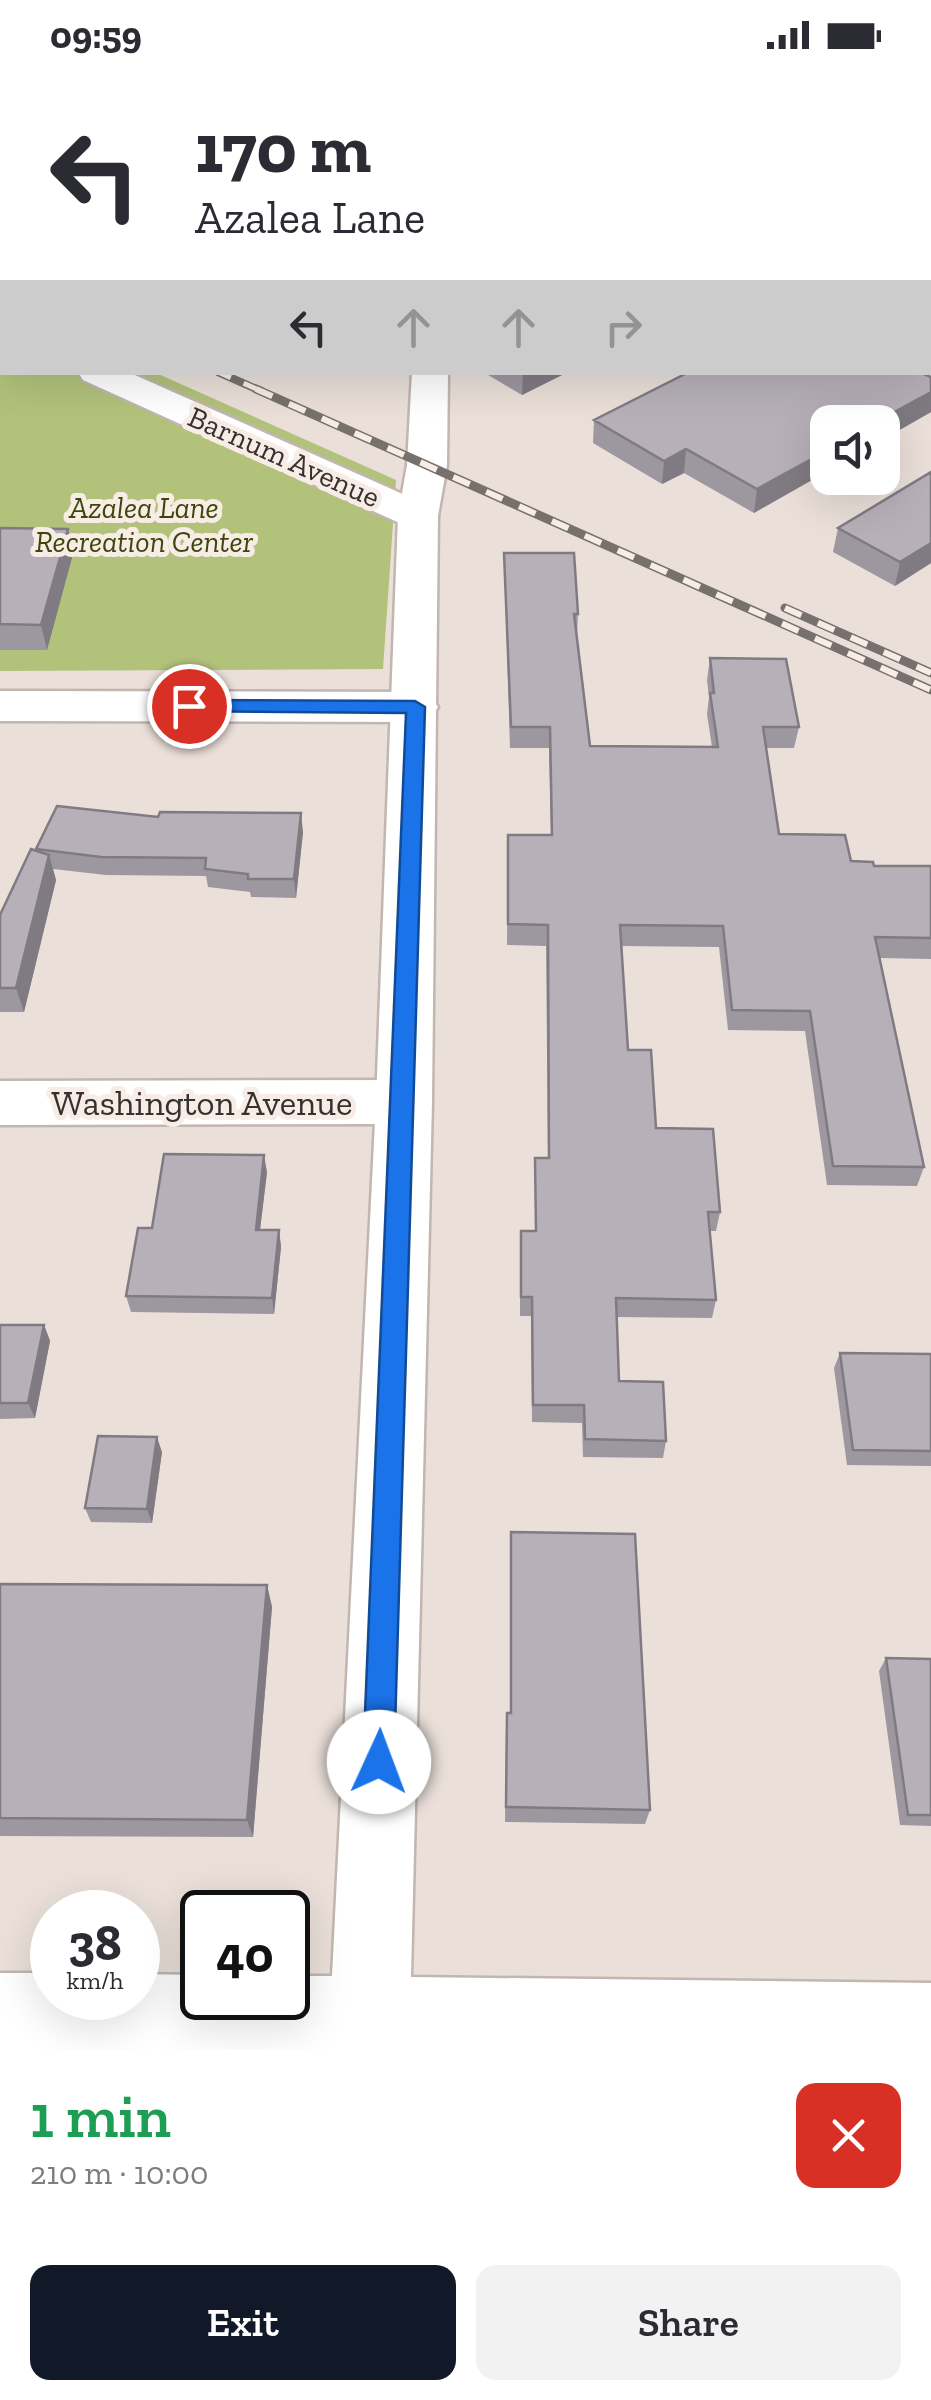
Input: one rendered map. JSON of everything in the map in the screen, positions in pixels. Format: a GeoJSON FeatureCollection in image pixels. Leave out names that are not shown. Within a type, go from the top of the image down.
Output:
{"type":"FeatureCollection","features":[{"type":"Feature","properties":{"kind":"street","name":"Barnum Avenue"},"geometry":{"type":"LineString","coordinates":[[103,375],[418,516]]}},
{"type":"Feature","properties":{"kind":"street"},"geometry":{"type":"LineString","coordinates":[[370,2018],[404,1102],[418,516],[427,465],[430,375]]}},
{"type":"Feature","properties":{"kind":"street"},"geometry":{"type":"LineString","coordinates":[[0,706],[415,707]]}},
{"type":"Feature","properties":{"kind":"street","name":"Washington Avenue"},"geometry":{"type":"LineString","coordinates":[[0,1104],[404,1102]]}},
{"type":"Feature","properties":{"kind":"street"},"geometry":{"type":"LineString","coordinates":[[0,2013],[931,2023]]}},
{"type":"Feature","properties":{"kind":"green space","name":"Azalea Lane Recreation Center"},"geometry":{"type":"Polygon","coordinates":[[[0,375],[160,375],[396,480],[383,669],[0,671],[0,375]]]}},
{"type":"Feature","properties":{"kind":"building"},"geometry":{"type":"Polygon","coordinates":[[[683,375],[931,377],[931,392],[900,409],[900,405],[810,405],[810,460],[757,489],[686,449],[664,461],[594,420],[683,375]]]}},
{"type":"Feature","properties":{"kind":"building"},"geometry":{"type":"Polygon","coordinates":[[[931,472],[931,543],[900,562],[838,528],[893,495],[900,495],[900,491],[931,472]]]}},
{"type":"Feature","properties":{"kind":"building"},"geometry":{"type":"Polygon","coordinates":[[[0,528],[68,529],[41,625],[0,624],[0,528]]]}},
{"type":"Feature","properties":{"kind":"building"},"geometry":{"type":"Polygon","coordinates":[[[504,553],[574,553],[578,614],[574,614],[590,746],[718,747],[710,693],[714,693],[710,658],[786,659],[799,727],[763,727],[779,834],[845,835],[851,861],[873,862],[874,866],[931,866],[931,938],[875,937],[924,1167],[833,1166],[810,1011],[732,1010],[723,926],[620,925],[628,1050],[651,1050],[656,1128],[713,1129],[720,1212],[708,1212],[716,1300],[616,1298],[619,1381],[663,1382],[666,1441],[585,1439],[584,1405],[533,1405],[532,1297],[521,1297],[521,1231],[536,1231],[535,1158],[549,1158],[548,925],[508,924],[508,835],[552,835],[550,727],[511,727],[504,553]]]}},
{"type":"Feature","properties":{"kind":"building"},"geometry":{"type":"Polygon","coordinates":[[[57,806],[158,817],[160,812],[301,813],[294,879],[248,879],[248,874],[205,869],[206,858],[101,857],[36,849],[57,806]]]}},
{"type":"Feature","properties":{"kind":"building"},"geometry":{"type":"Polygon","coordinates":[[[31,849],[49,855],[16,988],[0,988],[0,915],[31,849]]]}},
{"type":"Feature","properties":{"kind":"building"},"geometry":{"type":"Polygon","coordinates":[[[164,1154],[264,1155],[256,1230],[279,1230],[272,1298],[126,1296],[138,1228],[152,1228],[164,1154]]]}},
{"type":"Feature","properties":{"kind":"building"},"geometry":{"type":"Polygon","coordinates":[[[0,1325],[44,1325],[28,1403],[0,1403],[0,1325]]]}},
{"type":"Feature","properties":{"kind":"building"},"geometry":{"type":"Polygon","coordinates":[[[840,1353],[931,1354],[931,1451],[853,1450],[840,1353]]]}},
{"type":"Feature","properties":{"kind":"building"},"geometry":{"type":"Polygon","coordinates":[[[98,1436],[157,1437],[147,1509],[85,1508],[98,1436]]]}},
{"type":"Feature","properties":{"kind":"building"},"geometry":{"type":"Polygon","coordinates":[[[511,1532],[635,1534],[650,1810],[506,1807],[507,1713],[511,1713],[511,1532]]]}},
{"type":"Feature","properties":{"kind":"building"},"geometry":{"type":"Polygon","coordinates":[[[0,1584],[267,1585],[247,1820],[0,1818],[0,1584]]]}},
{"type":"Feature","properties":{"kind":"building"},"geometry":{"type":"Polygon","coordinates":[[[886,1658],[931,1659],[931,1815],[908,1815],[886,1658]]]}},
{"type":"Feature","properties":{"kind":"railway"},"geometry":{"type":"LineString","coordinates":[[225,375],[261,391]]}},
{"type":"Feature","properties":{"kind":"railway"},"geometry":{"type":"LineString","coordinates":[[256,389],[931,690]]}},
{"type":"Feature","properties":{"kind":"railway"},"geometry":{"type":"LineString","coordinates":[[785,608],[931,673]]}},
{"type":"Feature","properties":{"kind":"route"},"geometry":{"type":"LineString","coordinates":[[189,706],[415,707],[379,1762]]}}]}
